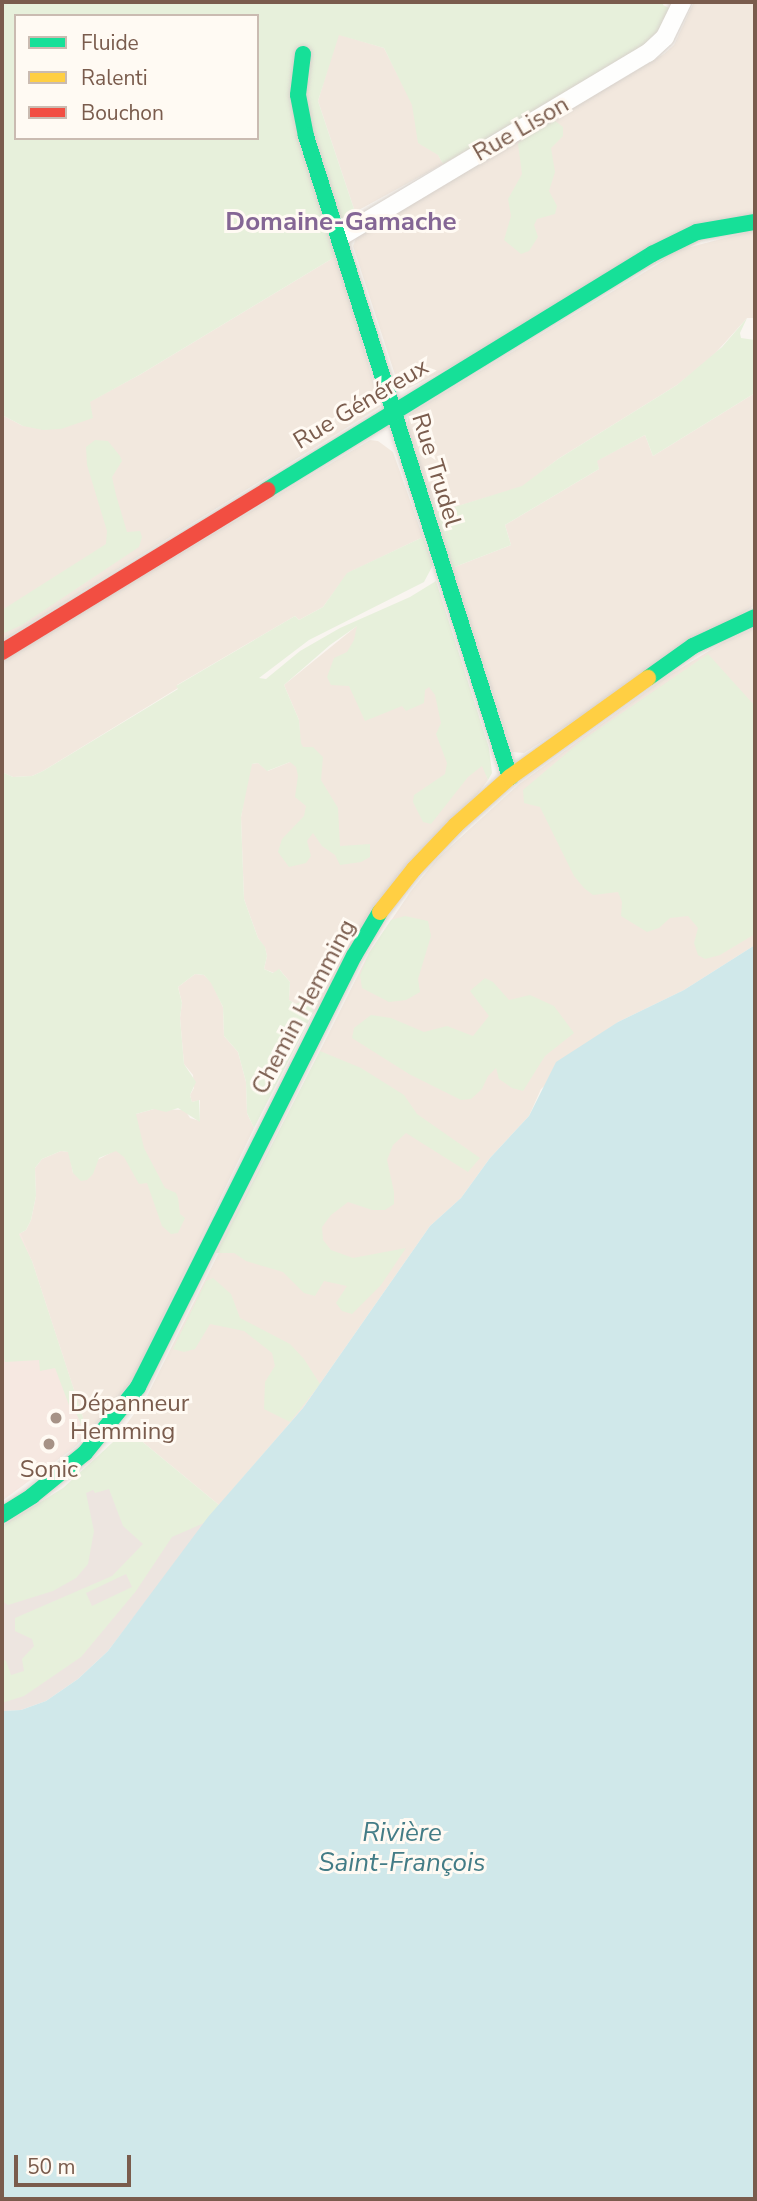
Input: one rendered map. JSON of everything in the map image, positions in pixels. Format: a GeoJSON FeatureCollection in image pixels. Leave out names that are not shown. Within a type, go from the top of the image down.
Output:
{"type":"FeatureCollection","features":[{"type":"Feature","properties":{"kind":"street","name":"Rue Lison"},"geometry":{"type":"LineString","coordinates":[[340,237],[648,54],[665,37],[682,2]]}},
{"type":"Feature","properties":{"kind":"street","name":"Rue Trudel"},"geometry":{"type":"LineString","coordinates":[[303,54],[298,82],[299,108],[395,410],[398,431],[510,777]]}},
{"type":"Feature","properties":{"kind":"street","name":"Rue Généreux"},"geometry":{"type":"LineString","coordinates":[[2,652],[666,247],[697,232],[755,222]]}},
{"type":"Feature","properties":{"kind":"street","name":"Chemin Hemming"},"geometry":{"type":"LineString","coordinates":[[2,1515],[32,1496],[85,1454],[138,1387],[368,930],[432,848],[510,777],[693,646],[755,617]]}},
{"type":"Feature","properties":{"kind":"shaded area"},"geometry":{"type":"Polygon","coordinates":[[[694,2],[755,2],[755,214],[403,391],[400,390],[353,246],[357,236],[664,54],[674,45],[694,2]]]}},
{"type":"Feature","properties":{"kind":"shaded area"},"geometry":{"type":"Polygon","coordinates":[[[338,34],[384,48],[443,164],[355,212],[318,101],[338,34]]]}},
{"type":"Feature","properties":{"kind":"shaded area"},"geometry":{"type":"Polygon","coordinates":[[[755,230],[755,318],[747,318],[711,358],[677,385],[558,459],[522,487],[435,513],[407,426],[409,414],[683,249],[755,230]]]}},
{"type":"Feature","properties":{"kind":"shaded area"},"geometry":{"type":"Polygon","coordinates":[[[338,255],[380,407],[2,641],[2,415],[23,426],[89,402],[141,374],[338,255]]]}},
{"type":"Feature","properties":{"kind":"shaded area"},"geometry":{"type":"Polygon","coordinates":[[[755,393],[755,605],[524,753],[512,752],[452,568],[511,545],[505,525],[599,469],[596,461],[645,435],[653,456],[755,393]]]}},
{"type":"Feature","properties":{"kind":"shaded area"},"geometry":{"type":"Polygon","coordinates":[[[370,440],[378,441],[393,452],[423,537],[348,573],[323,607],[299,620],[295,616],[177,685],[178,688],[43,771],[32,776],[13,777],[2,772],[2,660],[370,440]]]}},
{"type":"Feature","properties":{"kind":"shaded area"},"geometry":{"type":"Polygon","coordinates":[[[429,595],[488,780],[313,1014],[289,1000],[290,982],[280,970],[274,973],[264,969],[267,956],[265,948],[258,938],[244,899],[241,817],[249,769],[252,764],[258,763],[268,771],[290,762],[300,743],[299,720],[284,685],[358,625],[429,595]]]}},
{"type":"Feature","properties":{"kind":"shaded area"},"geometry":{"type":"Polygon","coordinates":[[[755,628],[755,945],[684,990],[618,1022],[541,1089],[529,1116],[490,1158],[461,1198],[430,1226],[303,1408],[219,1505],[133,1434],[120,1433],[146,1398],[369,953],[411,891],[437,859],[518,785],[666,677],[724,642],[755,628]]]}},
{"type":"Feature","properties":{"kind":"shaded area"},"geometry":{"type":"Polygon","coordinates":[[[195,974],[204,975],[212,983],[223,1007],[224,1036],[238,1052],[246,1082],[247,1113],[254,1128],[132,1381],[88,1433],[32,1261],[19,1234],[26,1230],[31,1220],[36,1196],[35,1168],[42,1159],[61,1151],[69,1152],[73,1173],[116,1150],[136,1114],[154,1109],[185,1110],[190,1118],[200,1121],[200,1100],[192,1102],[190,1095],[194,1088],[193,1075],[184,1064],[180,1018],[182,1003],[178,987],[195,974]]]}},
{"type":"Feature","properties":{"kind":"shaded area"},"geometry":{"type":"Polygon","coordinates":[[[2,1188],[32,1261],[88,1433],[75,1447],[2,1501],[2,1188]]]}},
{"type":"Feature","properties":{"kind":"shaded area"},"geometry":{"type":"Polygon","coordinates":[[[94,1476],[219,1505],[108,1651],[78,1679],[46,1701],[21,1710],[2,1711],[2,1538],[94,1476]]]}},
{"type":"Feature","properties":{"kind":"green space"},"geometry":{"type":"Polygon","coordinates":[[[2,2],[664,2],[663,5],[671,9],[654,37],[634,55],[443,164],[438,155],[418,143],[412,105],[384,48],[339,35],[318,101],[355,212],[344,217],[338,255],[90,402],[93,418],[61,429],[43,430],[23,426],[2,415],[2,2]]]}},
{"type":"Feature","properties":{"kind":"green space"},"geometry":{"type":"Polygon","coordinates":[[[554,120],[563,127],[563,136],[551,148],[555,172],[549,191],[557,206],[555,214],[537,219],[534,225],[538,237],[529,251],[521,254],[504,240],[511,216],[508,199],[522,174],[518,144],[522,136],[554,120]]]}},
{"type":"Feature","properties":{"kind":"green space"},"geometry":{"type":"Polygon","coordinates":[[[747,318],[740,333],[741,338],[755,340],[755,393],[653,456],[645,435],[597,461],[599,469],[505,525],[511,545],[452,568],[435,513],[522,486],[558,459],[677,385],[722,347],[747,318]]]}},
{"type":"Feature","properties":{"kind":"green space"},"geometry":{"type":"Polygon","coordinates":[[[95,440],[108,441],[120,456],[122,461],[112,477],[127,532],[140,531],[142,537],[139,547],[22,625],[2,634],[2,610],[106,544],[107,531],[87,465],[86,447],[95,440]]]}},
{"type":"Feature","properties":{"kind":"green space"},"geometry":{"type":"Polygon","coordinates":[[[423,537],[433,565],[424,582],[309,640],[259,678],[266,679],[300,651],[340,628],[410,597],[436,581],[489,748],[492,773],[488,780],[482,766],[468,777],[431,824],[423,822],[413,802],[414,795],[445,774],[447,763],[436,734],[441,723],[435,695],[429,687],[425,690],[424,703],[406,711],[402,706],[365,721],[349,686],[331,685],[327,677],[334,658],[347,652],[354,640],[357,626],[330,645],[284,685],[299,720],[303,747],[313,747],[323,757],[321,780],[338,808],[340,846],[370,844],[370,857],[361,862],[340,865],[335,855],[322,846],[313,833],[307,841],[311,856],[306,863],[289,867],[278,852],[282,839],[304,816],[306,806],[295,797],[298,776],[296,767],[290,762],[267,771],[258,763],[252,764],[241,817],[244,899],[258,938],[265,947],[267,956],[264,969],[273,973],[279,969],[290,982],[289,1000],[296,1004],[305,1000],[311,1002],[313,1013],[254,1128],[247,1113],[246,1082],[238,1052],[224,1036],[223,1007],[211,983],[204,975],[195,974],[178,987],[182,1003],[180,1018],[184,1064],[196,1082],[190,1095],[192,1102],[199,1100],[200,1122],[178,1108],[166,1112],[154,1109],[136,1114],[144,1148],[165,1188],[176,1193],[178,1198],[180,1214],[185,1218],[178,1233],[171,1234],[162,1226],[147,1183],[139,1184],[124,1157],[116,1151],[99,1158],[93,1174],[87,1180],[81,1181],[73,1173],[68,1152],[61,1151],[42,1159],[35,1168],[36,1196],[31,1220],[26,1230],[19,1234],[32,1261],[88,1433],[85,1433],[76,1413],[72,1413],[55,1368],[40,1371],[39,1360],[5,1362],[2,1350],[2,772],[13,777],[32,776],[43,771],[178,689],[176,686],[295,616],[299,620],[323,607],[347,573],[423,537]]]}},
{"type":"Feature","properties":{"kind":"green space"},"geometry":{"type":"Polygon","coordinates":[[[708,654],[755,706],[755,934],[720,955],[705,959],[698,955],[694,943],[698,928],[688,916],[670,918],[659,928],[647,932],[621,916],[622,902],[618,892],[593,895],[584,888],[574,876],[540,807],[524,803],[523,790],[581,741],[708,654]]]}},
{"type":"Feature","properties":{"kind":"green space"},"geometry":{"type":"Polygon","coordinates":[[[405,916],[428,921],[431,936],[418,979],[420,992],[406,1000],[389,1002],[362,988],[360,975],[369,953],[391,920],[405,916]]]}},
{"type":"Feature","properties":{"kind":"green space"},"geometry":{"type":"Polygon","coordinates":[[[485,978],[493,982],[509,1000],[530,995],[554,1006],[574,1033],[545,1056],[523,1091],[512,1088],[499,1079],[496,1068],[488,1076],[482,1089],[471,1099],[461,1100],[409,1074],[352,1038],[354,1028],[371,1015],[391,1018],[424,1032],[447,1026],[473,1036],[489,1016],[470,991],[485,978]]]}},
{"type":"Feature","properties":{"kind":"green space"},"geometry":{"type":"Polygon","coordinates":[[[320,1051],[361,1068],[404,1095],[417,1114],[480,1158],[468,1172],[406,1133],[393,1145],[387,1160],[394,1204],[385,1210],[372,1210],[348,1202],[331,1215],[322,1227],[323,1240],[331,1250],[353,1258],[406,1248],[381,1285],[352,1314],[342,1311],[336,1303],[347,1286],[324,1281],[315,1296],[304,1293],[283,1272],[246,1261],[234,1253],[216,1253],[320,1051]]]}},
{"type":"Feature","properties":{"kind":"green space"},"geometry":{"type":"Polygon","coordinates":[[[213,1278],[231,1294],[240,1318],[290,1344],[304,1359],[320,1384],[290,1422],[264,1409],[265,1382],[275,1366],[272,1353],[244,1331],[210,1324],[195,1349],[184,1352],[173,1349],[206,1281],[213,1278]]]}},
{"type":"Feature","properties":{"kind":"green space"},"geometry":{"type":"Polygon","coordinates":[[[124,1432],[133,1434],[219,1505],[204,1523],[172,1537],[136,1591],[81,1657],[24,1696],[2,1703],[2,1659],[6,1661],[11,1675],[24,1671],[22,1659],[34,1646],[32,1639],[15,1631],[15,1618],[112,1576],[143,1544],[123,1526],[109,1489],[95,1493],[93,1490],[86,1493],[94,1531],[88,1564],[76,1578],[53,1591],[8,1605],[2,1601],[2,1526],[63,1488],[124,1432]],[[126,1574],[86,1593],[92,1606],[132,1587],[126,1574]]]}},
{"type":"Feature","properties":{"kind":"water","name":"Rivière Saint-François"},"geometry":{"type":"Polygon","coordinates":[[[755,945],[755,2199],[2,2199],[2,1711],[21,1710],[46,1701],[78,1679],[108,1651],[208,1517],[303,1408],[430,1226],[461,1198],[490,1158],[529,1116],[556,1062],[618,1022],[684,990],[755,945]]]}},
{"type":"Feature","properties":{"kind":"traffic: fast"},"geometry":{"type":"LineString","coordinates":[[303,54],[298,95],[306,136],[510,777]]}},
{"type":"Feature","properties":{"kind":"traffic: fast"},"geometry":{"type":"LineString","coordinates":[[267,490],[652,254],[697,232],[755,222]]}},
{"type":"Feature","properties":{"kind":"traffic: fast"},"geometry":{"type":"LineString","coordinates":[[648,678],[693,646],[755,617]]}},
{"type":"Feature","properties":{"kind":"traffic: fast"},"geometry":{"type":"LineString","coordinates":[[2,1515],[32,1496],[85,1453],[138,1387],[354,956],[380,912]]}},
{"type":"Feature","properties":{"kind":"traffic: slow"},"geometry":{"type":"LineString","coordinates":[[380,912],[414,869],[456,825],[510,777],[648,678]]}},
{"type":"Feature","properties":{"kind":"traffic: jam"},"geometry":{"type":"LineString","coordinates":[[2,652],[267,490]]}},
{"type":"Feature","properties":{"kind":"place","name":"Dépanneur Hemming"},"geometry":{"type":"Point","coordinates":[56,1418]}},
{"type":"Feature","properties":{"kind":"place","name":"Sonic"},"geometry":{"type":"Point","coordinates":[49,1444]}},
{"type":"Feature","properties":{"kind":"district","name":"Domaine-Gamache"},"geometry":{"type":"Point","coordinates":[341,222]}}]}
